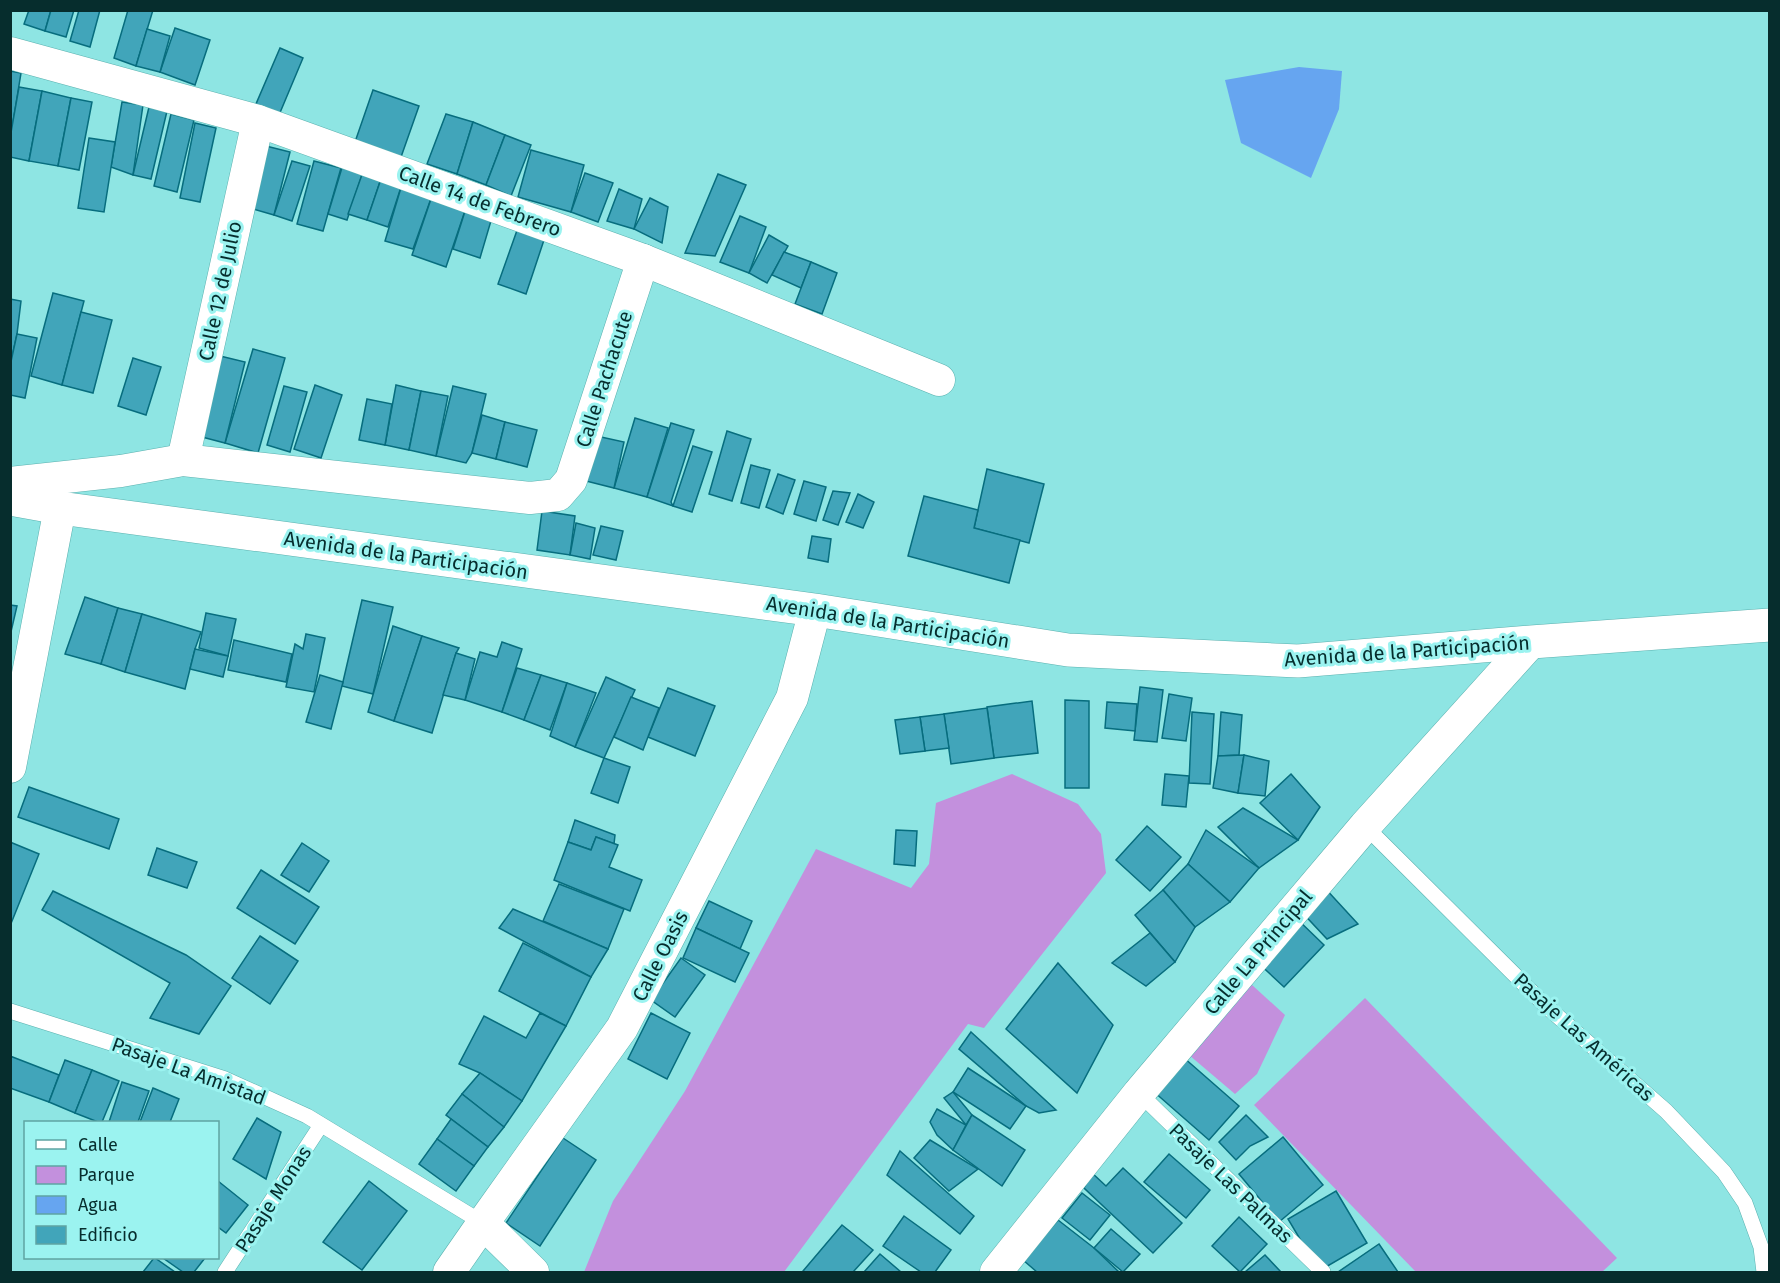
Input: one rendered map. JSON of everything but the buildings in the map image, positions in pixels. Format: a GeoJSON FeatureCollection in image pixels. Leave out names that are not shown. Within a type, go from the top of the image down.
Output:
{"type":"FeatureCollection","features":[{"type":"Feature","properties":{"kind":"main road","name":"Avenida de la Participación"},"geometry":{"type":"LineString","coordinates":[[10,499],[60,508],[815,610],[1068,650],[1298,661],[1770,625]]}},
{"type":"Feature","properties":{"kind":"street","name":"Calle 14 de Febrero"},"geometry":{"type":"LineString","coordinates":[[10,54],[258,121],[643,260],[939,380]]}},
{"type":"Feature","properties":{"kind":"street","name":"Calle 12 de Julio"},"geometry":{"type":"LineString","coordinates":[[183,460],[258,121]]}},
{"type":"Feature","properties":{"kind":"street","name":"Calle Pachacute"},"geometry":{"type":"LineString","coordinates":[[183,460],[530,498],[558,495],[571,480],[643,260]]}},
{"type":"Feature","properties":{"kind":"street"},"geometry":{"type":"LineString","coordinates":[[10,483],[121,471],[183,460]]}},
{"type":"Feature","properties":{"kind":"street"},"geometry":{"type":"LineString","coordinates":[[10,767],[60,508]]}},
{"type":"Feature","properties":{"kind":"street","name":"Calle Oasis"},"geometry":{"type":"LineString","coordinates":[[449,1272],[622,1028],[792,698],[815,610]]}},
{"type":"Feature","properties":{"kind":"street","name":"Calle La Principal"},"geometry":{"type":"LineString","coordinates":[[996,1272],[1139,1093],[1365,826],[1531,642]]}},
{"type":"Feature","properties":{"kind":"street"},"geometry":{"type":"LineString","coordinates":[[483,1223],[533,1272]]}},
{"type":"Feature","properties":{"kind":"lane","name":"Pasaje Las Américas"},"geometry":{"type":"LineString","coordinates":[[1365,826],[1546,1006],[1666,1111],[1724,1172],[1745,1203],[1761,1247],[1764,1272]]}},
{"type":"Feature","properties":{"kind":"lane","name":"Pasaje La Amistad"},"geometry":{"type":"LineString","coordinates":[[10,1011],[225,1079],[307,1116],[483,1223]]}},
{"type":"Feature","properties":{"kind":"lane","name":"Pasaje Las Palmas"},"geometry":{"type":"LineString","coordinates":[[1139,1093],[1323,1272]]}},
{"type":"Feature","properties":{"kind":"lane","name":"Pasaje Monas"},"geometry":{"type":"LineString","coordinates":[[225,1272],[321,1125]]}},
{"type":"Feature","properties":{"kind":"green space"},"geometry":{"type":"Polygon","coordinates":[[[1012,774],[1078,804],[1101,834],[1106,873],[984,1028],[968,1024],[784,1272],[584,1272],[613,1201],[685,1091],[816,849],[911,888],[929,864],[936,803],[1012,774]]]}},
{"type":"Feature","properties":{"kind":"green space"},"geometry":{"type":"Polygon","coordinates":[[[1240,974],[1285,1015],[1257,1074],[1235,1094],[1182,1049],[1240,974]]]}},
{"type":"Feature","properties":{"kind":"green space"},"geometry":{"type":"Polygon","coordinates":[[[1365,998],[1617,1258],[1602,1272],[1416,1272],[1254,1105],[1365,998]]]}},
{"type":"Feature","properties":{"kind":"water"},"geometry":{"type":"Polygon","coordinates":[[[1299,67],[1342,71],[1339,109],[1311,178],[1241,143],[1225,80],[1299,67]]]}}]}
